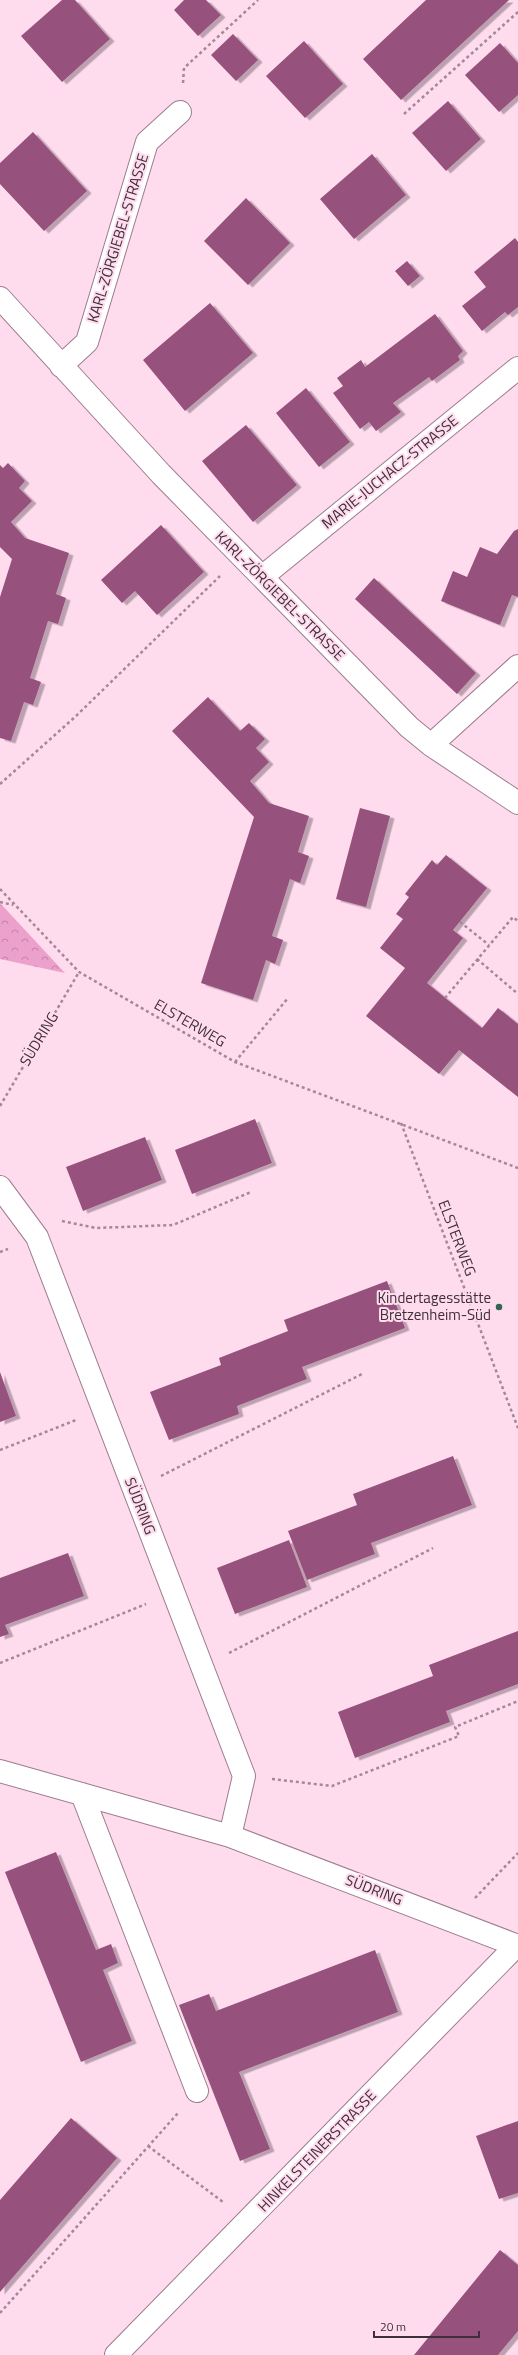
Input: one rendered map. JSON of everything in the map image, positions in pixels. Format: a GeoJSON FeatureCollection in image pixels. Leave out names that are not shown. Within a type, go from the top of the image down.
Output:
{"type":"FeatureCollection","features":[{"type":"Feature","properties":{"kind":"street","name":"KARL-ZÖRGIEBEL-STRASSE"},"geometry":{"type":"LineString","coordinates":[[61,366],[87,342],[147,142],[180,112]]}},
{"type":"Feature","properties":{"kind":"street","name":"KARL-ZÖRGIEBEL-STRASSE"},"geometry":{"type":"LineString","coordinates":[[0,298],[61,366],[240,556],[409,727],[431,745],[518,803]]}},
{"type":"Feature","properties":{"kind":"street","name":"MARIE-JUCHACZ-STRASSE"},"geometry":{"type":"LineString","coordinates":[[262,577],[518,368]]}},
{"type":"Feature","properties":{"kind":"street"},"geometry":{"type":"LineString","coordinates":[[431,745],[518,666]]}},
{"type":"Feature","properties":{"kind":"street","name":"SÜDRING"},"geometry":{"type":"LineString","coordinates":[[0,1187],[36,1237],[244,1776]]}},
{"type":"Feature","properties":{"kind":"street","name":"SÜDRING"},"geometry":{"type":"LineString","coordinates":[[0,1770],[230,1836],[518,1945]]}},
{"type":"Feature","properties":{"kind":"street"},"geometry":{"type":"LineString","coordinates":[[230,1836],[244,1776]]}},
{"type":"Feature","properties":{"kind":"street"},"geometry":{"type":"LineString","coordinates":[[82,1794],[197,2091]]}},
{"type":"Feature","properties":{"kind":"street","name":"HINKELSTEINERSTRASSE"},"geometry":{"type":"LineString","coordinates":[[116,2355],[518,1945]]}},
{"type":"Feature","properties":{"kind":"path"},"geometry":{"type":"LineString","coordinates":[[180,112],[184,68],[258,0]]}},
{"type":"Feature","properties":{"kind":"path"},"geometry":{"type":"LineString","coordinates":[[404,114],[518,12]]}},
{"type":"Feature","properties":{"kind":"path"},"geometry":{"type":"LineString","coordinates":[[0,784],[75,717],[240,556]]}},
{"type":"Feature","properties":{"kind":"path","name":"ELSTERWEG"},"geometry":{"type":"LineString","coordinates":[[0,889],[80,972],[235,1062],[518,1168]]}},
{"type":"Feature","properties":{"kind":"path"},"geometry":{"type":"LineString","coordinates":[[0,902],[14,905]]}},
{"type":"Feature","properties":{"kind":"path"},"geometry":{"type":"LineString","coordinates":[[445,998],[513,917],[518,922]]}},
{"type":"Feature","properties":{"kind":"path"},"geometry":{"type":"LineString","coordinates":[[460,922],[489,945]]}},
{"type":"Feature","properties":{"kind":"path"},"geometry":{"type":"LineString","coordinates":[[477,959],[518,994]]}},
{"type":"Feature","properties":{"kind":"path","name":"SÜDRING"},"geometry":{"type":"LineString","coordinates":[[0,1106],[80,972]]}},
{"type":"Feature","properties":{"kind":"path"},"geometry":{"type":"LineString","coordinates":[[235,1062],[288,998]]}},
{"type":"Feature","properties":{"kind":"path","name":"ELSTERWEG"},"geometry":{"type":"LineString","coordinates":[[401,1123],[518,1428]]}},
{"type":"Feature","properties":{"kind":"path"},"geometry":{"type":"LineString","coordinates":[[17,1210],[96,1228],[172,1225],[251,1192]]}},
{"type":"Feature","properties":{"kind":"path"},"geometry":{"type":"LineString","coordinates":[[134,1490],[362,1374]]}},
{"type":"Feature","properties":{"kind":"path"},"geometry":{"type":"LineString","coordinates":[[0,1450],[103,1408]]}},
{"type":"Feature","properties":{"kind":"path"},"geometry":{"type":"LineString","coordinates":[[202,1667],[433,1548]]}},
{"type":"Feature","properties":{"kind":"path"},"geometry":{"type":"LineString","coordinates":[[0,1663],[174,1593]]}},
{"type":"Feature","properties":{"kind":"path"},"geometry":{"type":"LineString","coordinates":[[244,1776],[332,1786],[459,1736],[455,1727],[518,1701]]}},
{"type":"Feature","properties":{"kind":"path"},"geometry":{"type":"LineString","coordinates":[[454,1920],[518,1853]]}},
{"type":"Feature","properties":{"kind":"path"},"geometry":{"type":"LineString","coordinates":[[0,2313],[197,2091]]}},
{"type":"Feature","properties":{"kind":"path"},"geometry":{"type":"LineString","coordinates":[[148,2146],[248,2221]]}},
{"type":"Feature","properties":{"kind":"green space"},"geometry":{"type":"Polygon","coordinates":[[[0,903],[65,973],[0,959],[0,903]]]}},
{"type":"Feature","properties":{"kind":"building"},"geometry":{"type":"Polygon","coordinates":[[[62,0],[75,0],[110,39],[62,82],[21,36],[62,0]]]}},
{"type":"Feature","properties":{"kind":"building"},"geometry":{"type":"Polygon","coordinates":[[[184,0],[206,0],[221,15],[198,36],[174,10],[184,0]]]}},
{"type":"Feature","properties":{"kind":"building"},"geometry":{"type":"Polygon","coordinates":[[[426,0],[509,0],[401,100],[363,59],[426,0]]]}},
{"type":"Feature","properties":{"kind":"building"},"geometry":{"type":"Polygon","coordinates":[[[233,34],[258,60],[236,81],[211,55],[233,34]]]}},
{"type":"Feature","properties":{"kind":"building"},"geometry":{"type":"Polygon","coordinates":[[[304,41],[343,84],[305,118],[266,76],[304,41]]]}},
{"type":"Feature","properties":{"kind":"building"},"geometry":{"type":"Polygon","coordinates":[[[500,43],[518,63],[518,95],[499,112],[465,75],[500,43]]]}},
{"type":"Feature","properties":{"kind":"building"},"geometry":{"type":"Polygon","coordinates":[[[448,101],[481,139],[446,171],[412,133],[448,101]]]}},
{"type":"Feature","properties":{"kind":"building"},"geometry":{"type":"Polygon","coordinates":[[[33,132],[87,191],[44,231],[0,184],[0,163],[33,132]]]}},
{"type":"Feature","properties":{"kind":"building"},"geometry":{"type":"Polygon","coordinates":[[[372,154],[406,195],[354,239],[320,199],[372,154]]]}},
{"type":"Feature","properties":{"kind":"building"},"geometry":{"type":"Polygon","coordinates":[[[246,198],[290,243],[248,285],[204,241],[246,198]]]}},
{"type":"Feature","properties":{"kind":"building"},"geometry":{"type":"Polygon","coordinates":[[[515,238],[518,242],[518,307],[508,315],[505,312],[482,331],[462,306],[486,287],[474,272],[515,238]]]}},
{"type":"Feature","properties":{"kind":"building"},"geometry":{"type":"Polygon","coordinates":[[[407,261],[420,276],[408,286],[395,271],[407,261]]]}},
{"type":"Feature","properties":{"kind":"building"},"geometry":{"type":"Polygon","coordinates":[[[210,303],[253,353],[185,411],[143,360],[210,303]]]}},
{"type":"Feature","properties":{"kind":"building"},"geometry":{"type":"Polygon","coordinates":[[[435,314],[463,351],[458,356],[460,360],[432,381],[429,377],[393,403],[401,412],[376,431],[369,422],[360,429],[333,393],[343,386],[337,378],[361,360],[365,367],[435,314]]]}},
{"type":"Feature","properties":{"kind":"building"},"geometry":{"type":"Polygon","coordinates":[[[306,388],[350,442],[319,467],[276,413],[306,388]]]}},
{"type":"Feature","properties":{"kind":"building"},"geometry":{"type":"Polygon","coordinates":[[[246,425],[297,485],[253,522],[202,461],[246,425]]]}},
{"type":"Feature","properties":{"kind":"building"},"geometry":{"type":"Polygon","coordinates":[[[8,463],[25,481],[19,488],[32,501],[11,522],[25,538],[69,553],[56,594],[66,598],[58,624],[48,621],[30,678],[41,682],[33,705],[24,702],[11,741],[0,738],[0,597],[12,559],[0,547],[0,465],[3,468],[8,463]]]}},
{"type":"Feature","properties":{"kind":"building"},"geometry":{"type":"Polygon","coordinates":[[[161,525],[204,572],[157,615],[135,591],[122,603],[101,580],[161,525]]]}},
{"type":"Feature","properties":{"kind":"building"},"geometry":{"type":"Polygon","coordinates":[[[518,529],[518,597],[512,595],[500,625],[441,601],[453,571],[467,577],[480,547],[497,554],[514,531],[518,529]]]}},
{"type":"Feature","properties":{"kind":"building"},"geometry":{"type":"Polygon","coordinates":[[[374,578],[476,673],[457,694],[355,599],[374,578]]]}},
{"type":"Feature","properties":{"kind":"building"},"geometry":{"type":"Polygon","coordinates":[[[208,697],[240,731],[249,723],[265,739],[256,748],[269,762],[250,781],[269,803],[309,816],[298,852],[309,856],[300,883],[290,879],[272,936],[283,940],[275,964],[266,960],[253,1000],[201,983],[254,817],[172,731],[208,697]]]}},
{"type":"Feature","properties":{"kind":"building"},"geometry":{"type":"Polygon","coordinates":[[[360,808],[390,816],[366,907],[336,899],[360,808]]]}},
{"type":"Feature","properties":{"kind":"building"},"geometry":{"type":"Polygon","coordinates":[[[446,855],[487,888],[453,930],[463,938],[427,983],[482,1028],[498,1008],[518,1024],[518,1097],[459,1050],[439,1074],[366,1016],[405,968],[380,948],[403,919],[396,914],[409,897],[405,894],[432,860],[437,865],[446,855]]]}},
{"type":"Feature","properties":{"kind":"building"},"geometry":{"type":"Polygon","coordinates":[[[255,1119],[272,1163],[192,1194],[175,1150],[255,1119]]]}},
{"type":"Feature","properties":{"kind":"building"},"geometry":{"type":"Polygon","coordinates":[[[145,1137],[162,1180],[83,1211],[66,1167],[145,1137]]]}},
{"type":"Feature","properties":{"kind":"building"},"geometry":{"type":"Polygon","coordinates":[[[387,1281],[405,1328],[302,1367],[307,1379],[237,1406],[239,1414],[169,1440],[150,1392],[221,1365],[219,1358],[288,1331],[284,1320],[387,1281]]]}},
{"type":"Feature","properties":{"kind":"building"},"geometry":{"type":"Polygon","coordinates":[[[0,1372],[16,1416],[0,1422],[0,1372]]]}},
{"type":"Feature","properties":{"kind":"building"},"geometry":{"type":"Polygon","coordinates":[[[453,1456],[472,1505],[371,1543],[375,1554],[307,1580],[288,1531],[357,1505],[353,1494],[453,1456]]]}},
{"type":"Feature","properties":{"kind":"building"},"geometry":{"type":"Polygon","coordinates":[[[289,1540],[307,1587],[235,1614],[217,1568],[289,1540]]]}},
{"type":"Feature","properties":{"kind":"building"},"geometry":{"type":"Polygon","coordinates":[[[68,1553],[84,1596],[5,1625],[9,1634],[0,1637],[0,1578],[68,1553]]]}},
{"type":"Feature","properties":{"kind":"building"},"geometry":{"type":"Polygon","coordinates":[[[518,1631],[518,1684],[446,1711],[450,1722],[355,1758],[338,1712],[433,1676],[429,1665],[518,1631]]]}},
{"type":"Feature","properties":{"kind":"building"},"geometry":{"type":"Polygon","coordinates":[[[56,1852],[96,1950],[111,1944],[118,1963],[103,1970],[132,2041],[81,2062],[5,1872],[56,1852]]]}},
{"type":"Feature","properties":{"kind":"building"},"geometry":{"type":"Polygon","coordinates":[[[375,1950],[398,2012],[239,2072],[270,2149],[240,2161],[179,2005],[209,1994],[216,2011],[375,1950]]]}},
{"type":"Feature","properties":{"kind":"building"},"geometry":{"type":"Polygon","coordinates":[[[71,2118],[117,2158],[0,2292],[0,2200],[71,2118]]]}},
{"type":"Feature","properties":{"kind":"building"},"geometry":{"type":"Polygon","coordinates":[[[518,2121],[518,2193],[499,2199],[476,2136],[518,2121]]]}},
{"type":"Feature","properties":{"kind":"building"},"geometry":{"type":"Polygon","coordinates":[[[500,2250],[518,2265],[518,2331],[498,2355],[414,2355],[500,2250]]]}},
{"type":"Feature","properties":{"kind":"place","name":"Kindertagesstätte Bretzenheim-Süd"},"geometry":{"type":"Point","coordinates":[499,1307]}}]}
